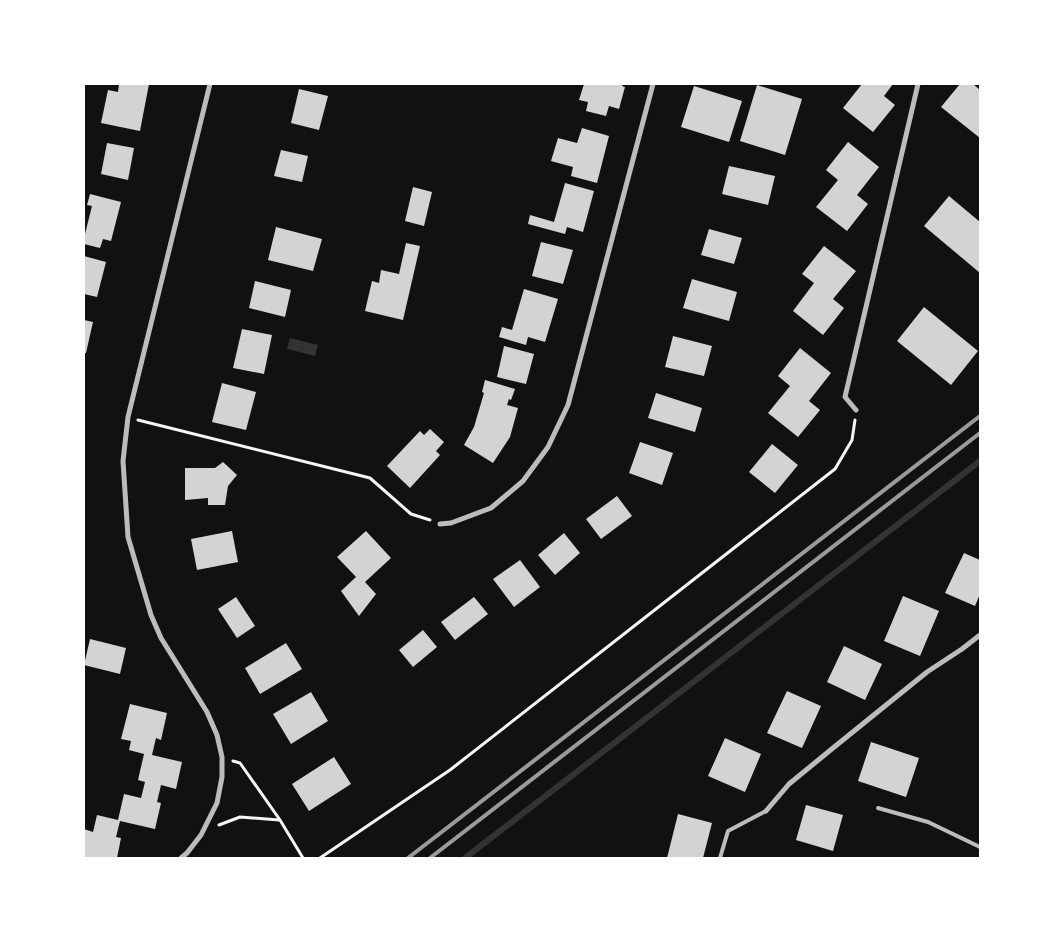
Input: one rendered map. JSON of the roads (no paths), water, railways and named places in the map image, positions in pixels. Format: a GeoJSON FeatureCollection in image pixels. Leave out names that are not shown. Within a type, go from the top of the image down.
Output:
{"type":"FeatureCollection","features":[{"type":"Feature","properties":{"kind":"street"},"geometry":{"type":"LineString","coordinates":[[181,858],[201,835],[217,803],[222,777],[222,757],[217,735],[207,712],[161,638],[151,614],[128,537],[124,461],[128,417],[210,84]]}},
{"type":"Feature","properties":{"kind":"street"},"geometry":{"type":"LineString","coordinates":[[440,524],[451,523],[491,508],[523,481],[548,447],[568,405],[653,84]]}},
{"type":"Feature","properties":{"kind":"street"},"geometry":{"type":"LineString","coordinates":[[856,410],[845,396],[918,84]]}},
{"type":"Feature","properties":{"kind":"street"},"geometry":{"type":"LineString","coordinates":[[766,811],[789,784],[818,760],[927,672],[962,650],[980,635]]}},
{"type":"Feature","properties":{"kind":"lane"},"geometry":{"type":"LineString","coordinates":[[878,808],[928,822],[980,847]]}},
{"type":"Feature","properties":{"kind":"lane"},"geometry":{"type":"LineString","coordinates":[[720,858],[728,831],[766,811]]}},
{"type":"Feature","properties":{"kind":"waterway"},"geometry":{"type":"LineString","coordinates":[[465,858],[980,461]]}},
{"type":"Feature","properties":{"kind":"railway"},"geometry":{"type":"LineString","coordinates":[[408,858],[980,416]]}},
{"type":"Feature","properties":{"kind":"railway"},"geometry":{"type":"LineString","coordinates":[[430,858],[980,433]]}}]}
